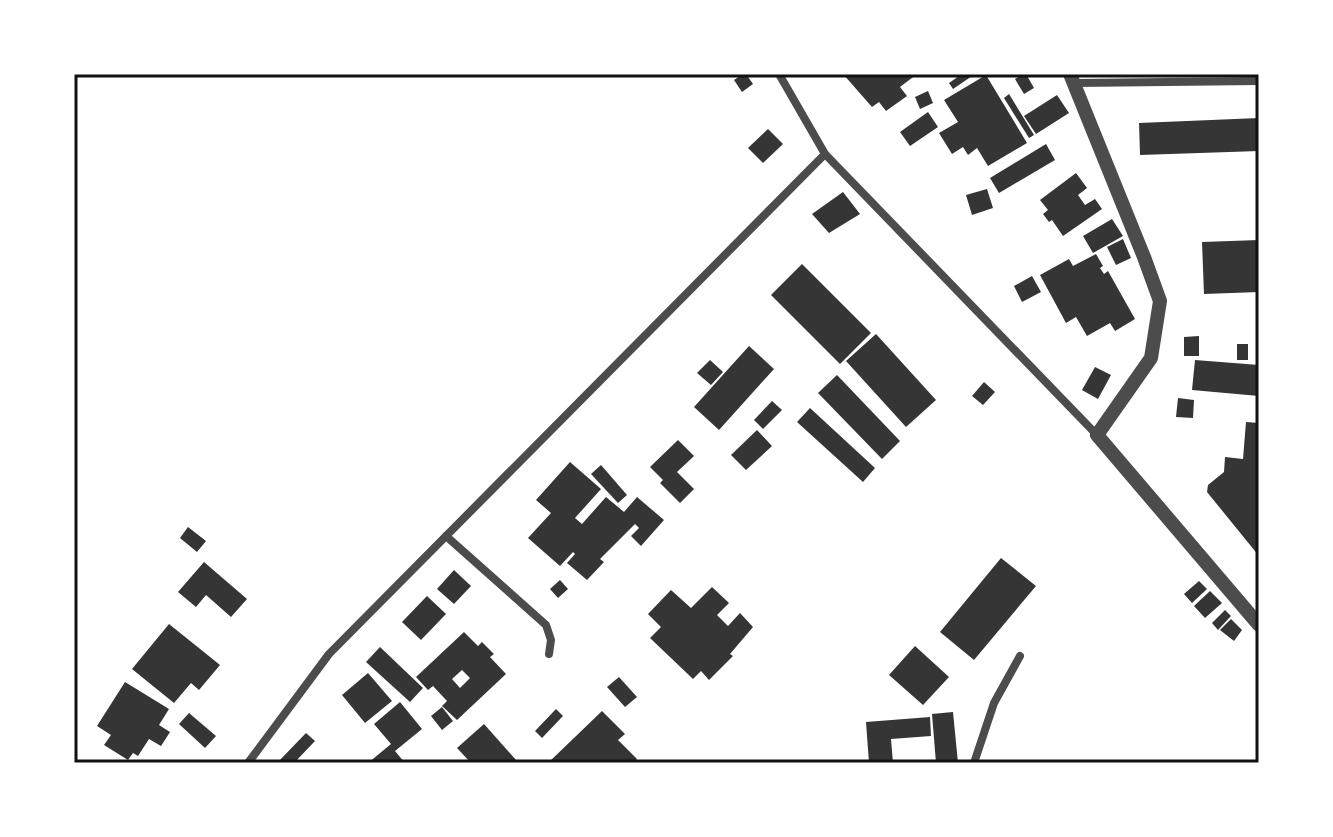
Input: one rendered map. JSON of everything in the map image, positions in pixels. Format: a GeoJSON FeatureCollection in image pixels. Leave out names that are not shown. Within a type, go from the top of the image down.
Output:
{"type":"FeatureCollection","features":[{"type":"Feature","properties":{"kind":"street"},"geometry":{"type":"LineString","coordinates":[[779,74],[825,154],[1097,435],[1259,625]]}},
{"type":"Feature","properties":{"kind":"street"},"geometry":{"type":"LineString","coordinates":[[1097,435],[1151,358],[1160,301],[1072,78],[1259,81]]}},
{"type":"Feature","properties":{"kind":"street"},"geometry":{"type":"LineString","coordinates":[[248,763],[329,654],[825,154]]}},
{"type":"Feature","properties":{"kind":"street"},"geometry":{"type":"LineString","coordinates":[[446,536],[546,625],[551,640],[549,654]]}},
{"type":"Feature","properties":{"kind":"street"},"geometry":{"type":"LineString","coordinates":[[974,763],[994,703],[1020,656]]}},
{"type":"Feature","properties":{"kind":"building"},"geometry":{"type":"Polygon","coordinates":[[[743,74],[753,84],[742,92],[734,80],[743,74]]]}},
{"type":"Feature","properties":{"kind":"building"},"geometry":{"type":"Polygon","coordinates":[[[843,74],[917,74],[900,87],[907,96],[886,111],[879,102],[872,107],[843,74]]]}},
{"type":"Feature","properties":{"kind":"building"},"geometry":{"type":"Polygon","coordinates":[[[962,74],[975,74],[953,89],[949,83],[962,74]]]}},
{"type":"Feature","properties":{"kind":"building"},"geometry":{"type":"Polygon","coordinates":[[[1023,74],[1034,88],[1024,94],[1015,79],[1023,74]]]}},
{"type":"Feature","properties":{"kind":"building"},"geometry":{"type":"Polygon","coordinates":[[[986,75],[1027,143],[988,166],[977,148],[968,155],[963,147],[952,154],[939,133],[958,122],[944,100],[986,75]]]}},
{"type":"Feature","properties":{"kind":"building"},"geometry":{"type":"Polygon","coordinates":[[[928,91],[933,103],[920,109],[915,97],[928,91]]]}},
{"type":"Feature","properties":{"kind":"building"},"geometry":{"type":"Polygon","coordinates":[[[1009,94],[1034,135],[1029,138],[1004,98],[1009,94]]]}},
{"type":"Feature","properties":{"kind":"building"},"geometry":{"type":"Polygon","coordinates":[[[1057,95],[1069,113],[1036,134],[1024,116],[1057,95]]]}},
{"type":"Feature","properties":{"kind":"building"},"geometry":{"type":"Polygon","coordinates":[[[928,112],[938,127],[910,146],[900,132],[928,112]]]}},
{"type":"Feature","properties":{"kind":"building"},"geometry":{"type":"Polygon","coordinates":[[[1259,118],[1259,151],[1140,155],[1139,123],[1259,118]]]}},
{"type":"Feature","properties":{"kind":"building"},"geometry":{"type":"Polygon","coordinates":[[[768,129],[783,144],[763,163],[748,148],[768,129]]]}},
{"type":"Feature","properties":{"kind":"building"},"geometry":{"type":"Polygon","coordinates":[[[1046,144],[1055,160],[999,193],[990,178],[1046,144]]]}},
{"type":"Feature","properties":{"kind":"building"},"geometry":{"type":"Polygon","coordinates":[[[1076,173],[1087,188],[1078,195],[1085,205],[1095,199],[1102,209],[1063,236],[1052,220],[1049,222],[1043,214],[1048,210],[1040,200],[1076,173]]]}},
{"type":"Feature","properties":{"kind":"building"},"geometry":{"type":"Polygon","coordinates":[[[987,189],[993,208],[972,215],[966,195],[987,189]]]}},
{"type":"Feature","properties":{"kind":"building"},"geometry":{"type":"Polygon","coordinates":[[[843,192],[860,214],[829,233],[812,214],[843,192]]]}},
{"type":"Feature","properties":{"kind":"building"},"geometry":{"type":"Polygon","coordinates":[[[1112,219],[1123,236],[1093,253],[1083,236],[1112,219]]]}},
{"type":"Feature","properties":{"kind":"building"},"geometry":{"type":"Polygon","coordinates":[[[1123,239],[1131,258],[1116,265],[1107,247],[1123,239]]]}},
{"type":"Feature","properties":{"kind":"building"},"geometry":{"type":"Polygon","coordinates":[[[1259,240],[1259,292],[1204,294],[1202,242],[1259,240]]]}},
{"type":"Feature","properties":{"kind":"building"},"geometry":{"type":"Polygon","coordinates":[[[1096,254],[1103,266],[1100,268],[1104,274],[1108,271],[1135,319],[1115,331],[1110,323],[1087,336],[1076,317],[1066,323],[1040,275],[1069,259],[1073,266],[1096,254]]]}},
{"type":"Feature","properties":{"kind":"building"},"geometry":{"type":"Polygon","coordinates":[[[802,264],[871,333],[840,364],[771,295],[802,264]]]}},
{"type":"Feature","properties":{"kind":"building"},"geometry":{"type":"Polygon","coordinates":[[[1032,276],[1041,292],[1022,302],[1014,286],[1032,276]]]}},
{"type":"Feature","properties":{"kind":"building"},"geometry":{"type":"Polygon","coordinates":[[[876,334],[936,400],[906,427],[846,361],[876,334]]]}},
{"type":"Feature","properties":{"kind":"building"},"geometry":{"type":"Polygon","coordinates":[[[1199,336],[1199,356],[1184,356],[1184,337],[1199,336]]]}},
{"type":"Feature","properties":{"kind":"building"},"geometry":{"type":"Polygon","coordinates":[[[1237,344],[1248,344],[1248,360],[1237,360],[1237,344]]]}},
{"type":"Feature","properties":{"kind":"building"},"geometry":{"type":"Polygon","coordinates":[[[749,346],[774,369],[719,430],[694,407],[749,346]]]}},
{"type":"Feature","properties":{"kind":"building"},"geometry":{"type":"Polygon","coordinates":[[[710,360],[723,372],[711,385],[697,373],[710,360]]]}},
{"type":"Feature","properties":{"kind":"building"},"geometry":{"type":"Polygon","coordinates":[[[1195,360],[1259,365],[1259,396],[1192,390],[1195,360]]]}},
{"type":"Feature","properties":{"kind":"building"},"geometry":{"type":"Polygon","coordinates":[[[1095,367],[1111,375],[1098,399],[1082,390],[1095,367]]]}},
{"type":"Feature","properties":{"kind":"building"},"geometry":{"type":"Polygon","coordinates":[[[837,375],[900,441],[882,459],[818,393],[837,375]]]}},
{"type":"Feature","properties":{"kind":"building"},"geometry":{"type":"Polygon","coordinates":[[[984,382],[995,392],[983,405],[972,396],[984,382]]]}},
{"type":"Feature","properties":{"kind":"building"},"geometry":{"type":"Polygon","coordinates":[[[1178,398],[1194,400],[1193,418],[1176,417],[1178,398]]]}},
{"type":"Feature","properties":{"kind":"building"},"geometry":{"type":"Polygon","coordinates":[[[772,401],[782,410],[763,429],[754,420],[772,401]]]}},
{"type":"Feature","properties":{"kind":"building"},"geometry":{"type":"Polygon","coordinates":[[[810,408],[875,468],[863,482],[797,422],[810,408]]]}},
{"type":"Feature","properties":{"kind":"building"},"geometry":{"type":"Polygon","coordinates":[[[1246,422],[1259,423],[1259,556],[1207,492],[1208,485],[1224,472],[1225,457],[1243,459],[1246,422]]]}},
{"type":"Feature","properties":{"kind":"building"},"geometry":{"type":"Polygon","coordinates":[[[757,430],[772,446],[746,470],[731,455],[757,430]]]}},
{"type":"Feature","properties":{"kind":"building"},"geometry":{"type":"Polygon","coordinates":[[[678,440],[694,456],[677,472],[694,489],[680,503],[660,483],[663,480],[650,467],[678,440]]]}},
{"type":"Feature","properties":{"kind":"building"},"geometry":{"type":"Polygon","coordinates":[[[570,462],[601,489],[575,518],[582,524],[606,497],[624,512],[637,497],[664,520],[641,546],[631,536],[639,528],[635,524],[600,559],[604,562],[587,580],[567,563],[575,554],[573,552],[560,566],[528,538],[551,513],[536,500],[570,462]]]}},
{"type":"Feature","properties":{"kind":"building"},"geometry":{"type":"Polygon","coordinates":[[[601,465],[627,495],[618,503],[591,474],[601,465]]]}},
{"type":"Feature","properties":{"kind":"building"},"geometry":{"type":"Polygon","coordinates":[[[188,527],[206,541],[197,552],[180,538],[188,527]]]}},
{"type":"Feature","properties":{"kind":"building"},"geometry":{"type":"Polygon","coordinates":[[[1001,558],[1036,586],[974,660],[940,632],[1001,558]]]}},
{"type":"Feature","properties":{"kind":"building"},"geometry":{"type":"Polygon","coordinates":[[[204,562],[247,599],[231,617],[206,595],[196,607],[178,592],[204,562]]]}},
{"type":"Feature","properties":{"kind":"building"},"geometry":{"type":"Polygon","coordinates":[[[454,570],[471,586],[454,604],[437,589],[454,570]]]}},
{"type":"Feature","properties":{"kind":"building"},"geometry":{"type":"Polygon","coordinates":[[[560,580],[568,589],[558,598],[550,589],[560,580]]]}},
{"type":"Feature","properties":{"kind":"building"},"geometry":{"type":"Polygon","coordinates":[[[1199,581],[1207,589],[1192,603],[1184,594],[1199,581]]]}},
{"type":"Feature","properties":{"kind":"building"},"geometry":{"type":"Polygon","coordinates":[[[712,587],[729,603],[717,615],[728,626],[740,613],[753,627],[730,654],[733,656],[709,680],[701,671],[693,679],[650,638],[661,627],[648,614],[671,590],[691,608],[712,587]]]}},
{"type":"Feature","properties":{"kind":"building"},"geometry":{"type":"Polygon","coordinates":[[[1210,591],[1222,603],[1205,618],[1194,606],[1210,591]]]}},
{"type":"Feature","properties":{"kind":"building"},"geometry":{"type":"Polygon","coordinates":[[[427,596],[446,614],[421,640],[402,622],[427,596]]]}},
{"type":"Feature","properties":{"kind":"building"},"geometry":{"type":"Polygon","coordinates":[[[1225,610],[1231,616],[1218,630],[1212,623],[1225,610]]]}},
{"type":"Feature","properties":{"kind":"building"},"geometry":{"type":"Polygon","coordinates":[[[1231,619],[1242,630],[1234,641],[1220,630],[1231,619]]]}},
{"type":"Feature","properties":{"kind":"building"},"geometry":{"type":"Polygon","coordinates":[[[169,624],[220,665],[199,690],[191,683],[174,703],[132,669],[169,624]]]}},
{"type":"Feature","properties":{"kind":"building"},"geometry":{"type":"Polygon","coordinates":[[[464,632],[478,646],[482,642],[494,654],[490,657],[506,674],[457,720],[442,706],[447,701],[433,686],[428,690],[416,677],[464,632]],[[462,670],[452,679],[460,688],[470,678],[462,670]]]}},
{"type":"Feature","properties":{"kind":"building"},"geometry":{"type":"Polygon","coordinates":[[[915,646],[949,677],[923,705],[889,675],[915,646]]]}},
{"type":"Feature","properties":{"kind":"building"},"geometry":{"type":"Polygon","coordinates":[[[380,647],[423,688],[410,702],[366,662],[380,647]]]}},
{"type":"Feature","properties":{"kind":"building"},"geometry":{"type":"Polygon","coordinates":[[[368,673],[392,701],[365,723],[342,695],[368,673]]]}},
{"type":"Feature","properties":{"kind":"building"},"geometry":{"type":"Polygon","coordinates":[[[619,677],[637,697],[625,707],[607,687],[619,677]]]}},
{"type":"Feature","properties":{"kind":"building"},"geometry":{"type":"Polygon","coordinates":[[[125,682],[169,709],[159,725],[170,732],[161,746],[149,739],[138,756],[133,753],[128,760],[104,745],[111,735],[97,726],[125,682]]]}},
{"type":"Feature","properties":{"kind":"building"},"geometry":{"type":"Polygon","coordinates":[[[400,702],[422,729],[395,751],[405,763],[368,763],[391,744],[374,724],[400,702]]]}},
{"type":"Feature","properties":{"kind":"building"},"geometry":{"type":"Polygon","coordinates":[[[442,707],[453,721],[442,730],[431,716],[442,707]]]}},
{"type":"Feature","properties":{"kind":"building"},"geometry":{"type":"Polygon","coordinates":[[[556,709],[563,716],[542,738],[535,731],[556,709]]]}},
{"type":"Feature","properties":{"kind":"building"},"geometry":{"type":"Polygon","coordinates":[[[602,711],[625,734],[618,740],[637,759],[633,763],[548,763],[602,711]]]}},
{"type":"Feature","properties":{"kind":"building"},"geometry":{"type":"Polygon","coordinates":[[[953,712],[958,763],[936,763],[932,714],[953,712]]]}},
{"type":"Feature","properties":{"kind":"building"},"geometry":{"type":"Polygon","coordinates":[[[189,713],[216,736],[205,748],[179,724],[189,713]]]}},
{"type":"Feature","properties":{"kind":"building"},"geometry":{"type":"Polygon","coordinates":[[[930,717],[931,736],[891,739],[893,763],[869,763],[866,722],[930,717]]]}},
{"type":"Feature","properties":{"kind":"building"},"geometry":{"type":"Polygon","coordinates":[[[484,724],[517,761],[471,763],[457,748],[484,724]]]}},
{"type":"Feature","properties":{"kind":"building"},"geometry":{"type":"Polygon","coordinates":[[[306,733],[315,741],[294,763],[277,763],[306,733]]]}}]}
